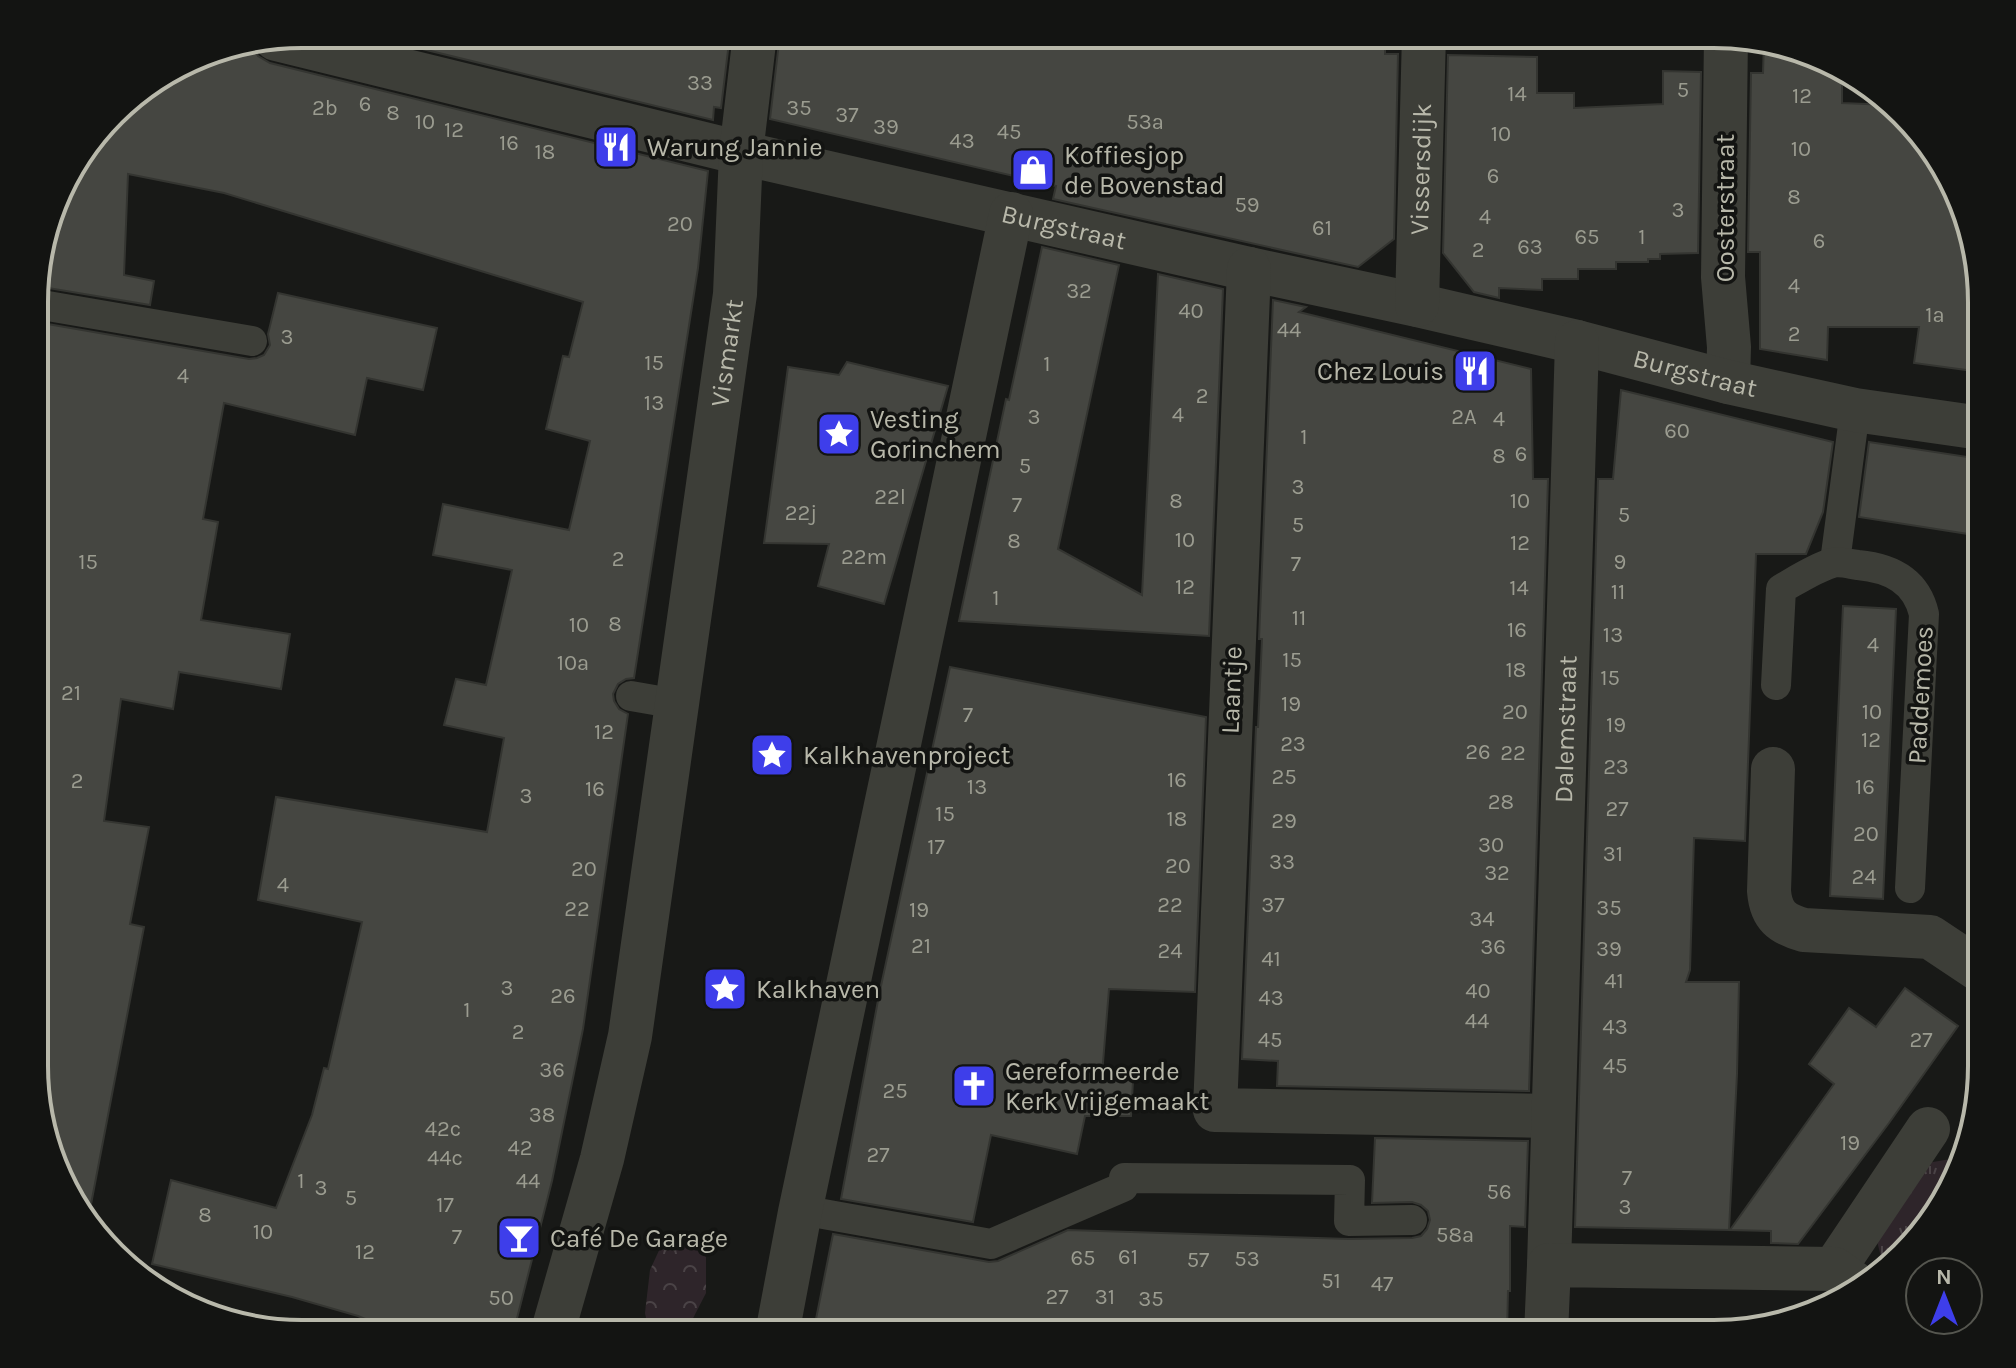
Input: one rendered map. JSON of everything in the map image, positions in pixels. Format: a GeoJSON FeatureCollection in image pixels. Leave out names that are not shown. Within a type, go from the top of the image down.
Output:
{"type":"FeatureCollection","features":[{"type":"Feature","properties":{"kind":"street","name":"Burgstraat"},"geometry":{"type":"LineString","coordinates":[[313,48],[741,153],[1577,342],[1728,382],[1855,410],[1967,426]]}},
{"type":"Feature","properties":{"kind":"street","name":"Vismarkt"},"geometry":{"type":"LineString","coordinates":[[677,704],[735,294],[741,153],[753,48]]}},
{"type":"Feature","properties":{"kind":"street","name":"Vissersdijk"},"geometry":{"type":"LineString","coordinates":[[1417,305],[1424,49]]}},
{"type":"Feature","properties":{"kind":"street","name":"Oosterstraat"},"geometry":{"type":"LineString","coordinates":[[1726,49],[1723,277],[1729,347],[1728,382]]}},
{"type":"Feature","properties":{"kind":"street"},"geometry":{"type":"LineString","coordinates":[[780,1319],[1011,214]]}},
{"type":"Feature","properties":{"kind":"street","name":"Laantje"},"geometry":{"type":"LineString","coordinates":[[1249,269],[1215,1110],[1553,1116]]}},
{"type":"Feature","properties":{"kind":"street","name":"Dalemstraat"},"geometry":{"type":"LineString","coordinates":[[1547,1320],[1577,342]]}},
{"type":"Feature","properties":{"kind":"street"},"geometry":{"type":"LineString","coordinates":[[556,1319],[602,1159],[630,1036],[677,704]]}},
{"type":"Feature","properties":{"kind":"street"},"geometry":{"type":"LineString","coordinates":[[1773,769],[1769,891],[1770,903],[1779,918],[1789,926],[1804,930],[1930,937],[1967,962]]}},
{"type":"Feature","properties":{"kind":"street"},"geometry":{"type":"LineString","coordinates":[[1549,1265],[1846,1277],[1928,1129]]}},
{"type":"Feature","properties":{"kind":"lane"},"geometry":{"type":"LineString","coordinates":[[48,306],[252,341]]}},
{"type":"Feature","properties":{"kind":"lane"},"geometry":{"type":"LineString","coordinates":[[1776,685],[1781,589],[1835,562],[1855,410]]}},
{"type":"Feature","properties":{"kind":"lane","name":"Paddemoes"},"geometry":{"type":"LineString","coordinates":[[1835,562],[1887,571],[1911,586],[1921,600],[1924,614],[1910,888]]}},
{"type":"Feature","properties":{"kind":"lane"},"geometry":{"type":"LineString","coordinates":[[631,696],[677,704]]}},
{"type":"Feature","properties":{"kind":"lane"},"geometry":{"type":"LineString","coordinates":[[801,1210],[991,1244],[1123,1187],[1124,1178],[1350,1180],[1349,1221],[1412,1220]]}},
{"type":"Feature","properties":{"kind":"green space"},"geometry":{"type":"Polygon","coordinates":[[[1950,1159],[1934,1193],[1915,1220],[1881,1256],[1875,1233],[1921,1164],[1950,1159]]]}},
{"type":"Feature","properties":{"kind":"green space"},"geometry":{"type":"Polygon","coordinates":[[[684,1238],[706,1257],[706,1293],[692,1319],[646,1319],[650,1270],[662,1244],[684,1238]]]}},
{"type":"Feature","properties":{"kind":"building"},"geometry":{"type":"Polygon","coordinates":[[[419,48],[728,48],[721,108],[714,107],[713,120],[419,48]]]}},
{"type":"Feature","properties":{"kind":"building"},"geometry":{"type":"Polygon","coordinates":[[[778,48],[1385,49],[1385,54],[1398,54],[1394,239],[1358,267],[1053,199],[1056,186],[770,119],[778,48]]]}},
{"type":"Feature","properties":{"kind":"building"},"geometry":{"type":"Polygon","coordinates":[[[253,53],[270,63],[708,171],[698,268],[634,678],[618,684],[613,694],[619,709],[628,714],[583,1029],[552,1181],[517,1319],[365,1319],[292,1297],[152,1264],[171,1180],[276,1208],[312,1115],[324,1068],[328,1069],[362,922],[258,900],[276,797],[487,832],[504,738],[444,725],[456,679],[486,685],[512,570],[433,555],[443,504],[569,530],[590,441],[546,429],[563,356],[569,357],[583,302],[224,193],[128,174],[124,275],[154,281],[150,305],[49,288],[50,269],[67,205],[91,161],[135,111],[175,82],[205,67],[253,53]]]}},
{"type":"Feature","properties":{"kind":"building"},"geometry":{"type":"Polygon","coordinates":[[[1764,54],[1811,67],[1841,82],[1842,103],[1872,104],[1881,111],[1905,135],[1934,175],[1949,205],[1963,253],[1967,286],[1967,370],[1914,363],[1919,327],[1828,327],[1827,360],[1760,349],[1760,252],[1748,252],[1751,73],[1763,73],[1764,54]]]}},
{"type":"Feature","properties":{"kind":"building"},"geometry":{"type":"Polygon","coordinates":[[[1448,55],[1537,57],[1537,93],[1574,93],[1574,108],[1663,104],[1663,71],[1701,72],[1698,253],[1660,254],[1660,259],[1648,259],[1648,262],[1616,262],[1616,269],[1578,269],[1578,279],[1542,279],[1542,290],[1499,288],[1499,298],[1474,292],[1443,253],[1448,55]]]}},
{"type":"Feature","properties":{"kind":"building"},"geometry":{"type":"Polygon","coordinates":[[[1042,247],[1119,265],[1058,549],[1142,595],[1158,274],[1223,289],[1209,636],[959,621],[1042,247]]]}},
{"type":"Feature","properties":{"kind":"building"},"geometry":{"type":"Polygon","coordinates":[[[278,293],[437,328],[423,390],[367,378],[355,435],[224,403],[203,519],[218,522],[201,620],[290,634],[281,689],[179,672],[173,709],[121,699],[104,821],[149,827],[130,924],[144,927],[91,1206],[67,1163],[57,1131],[49,1082],[48,324],[249,359],[264,355],[270,345],[268,334],[278,293]]]}},
{"type":"Feature","properties":{"kind":"building"},"geometry":{"type":"Polygon","coordinates":[[[1273,300],[1306,307],[1299,312],[1531,369],[1533,479],[1548,479],[1529,1091],[1277,1086],[1278,1061],[1242,1059],[1262,639],[1259,639],[1273,300]]]}},
{"type":"Feature","properties":{"kind":"building"},"geometry":{"type":"Polygon","coordinates":[[[847,362],[948,386],[884,604],[818,586],[829,544],[764,543],[788,367],[839,375],[847,362]]]}},
{"type":"Feature","properties":{"kind":"building"},"geometry":{"type":"Polygon","coordinates":[[[1621,390],[1833,442],[1823,512],[1806,554],[1756,554],[1745,841],[1694,838],[1690,970],[1686,982],[1739,982],[1729,1230],[1575,1227],[1598,479],[1613,479],[1621,390]]]}},
{"type":"Feature","properties":{"kind":"building"},"geometry":{"type":"Polygon","coordinates":[[[1869,442],[1967,457],[1967,534],[1859,517],[1869,442]]]}},
{"type":"Feature","properties":{"kind":"building"},"geometry":{"type":"Polygon","coordinates":[[[1843,606],[1896,609],[1883,899],[1830,896],[1843,606]]]}},
{"type":"Feature","properties":{"kind":"building"},"geometry":{"type":"Polygon","coordinates":[[[950,667],[1206,717],[1195,992],[1109,989],[1102,1075],[1133,1081],[1131,1116],[1085,1116],[1077,1154],[991,1135],[973,1222],[841,1199],[879,995],[950,667]]]}},
{"type":"Feature","properties":{"kind":"building"},"geometry":{"type":"Polygon","coordinates":[[[1905,988],[1958,1026],[1889,1123],[1798,1244],[1771,1243],[1771,1231],[1730,1230],[1834,1084],[1809,1064],[1849,1008],[1876,1027],[1905,988]]]}},
{"type":"Feature","properties":{"kind":"building"},"geometry":{"type":"Polygon","coordinates":[[[1375,1138],[1528,1141],[1525,1227],[1510,1226],[1507,1320],[816,1319],[833,1234],[989,1262],[998,1261],[1068,1230],[1349,1239],[1412,1238],[1421,1236],[1427,1229],[1430,1220],[1428,1211],[1421,1205],[1412,1202],[1372,1203],[1375,1138]]]}},
{"type":"Feature","properties":{"kind":"place","name":"Warung Jannie"},"geometry":{"type":"Point","coordinates":[616,147]}},
{"type":"Feature","properties":{"kind":"place","name":"Koffiesjop de Bovenstad"},"geometry":{"type":"Point","coordinates":[1033,170]}},
{"type":"Feature","properties":{"kind":"place","name":"Chez Louis"},"geometry":{"type":"Point","coordinates":[1475,371]}},
{"type":"Feature","properties":{"kind":"place","name":"Vesting Gorinchem"},"geometry":{"type":"Point","coordinates":[839,434]}},
{"type":"Feature","properties":{"kind":"place","name":"Kalkhavenproject"},"geometry":{"type":"Point","coordinates":[772,755]}},
{"type":"Feature","properties":{"kind":"place","name":"Kalkhaven"},"geometry":{"type":"Point","coordinates":[725,989]}},
{"type":"Feature","properties":{"kind":"place","name":"Gereformeerde Kerk Vrijgemaakt"},"geometry":{"type":"Point","coordinates":[974,1086]}},
{"type":"Feature","properties":{"kind":"place","name":"Café De Garage"},"geometry":{"type":"Point","coordinates":[519,1238]}}]}
